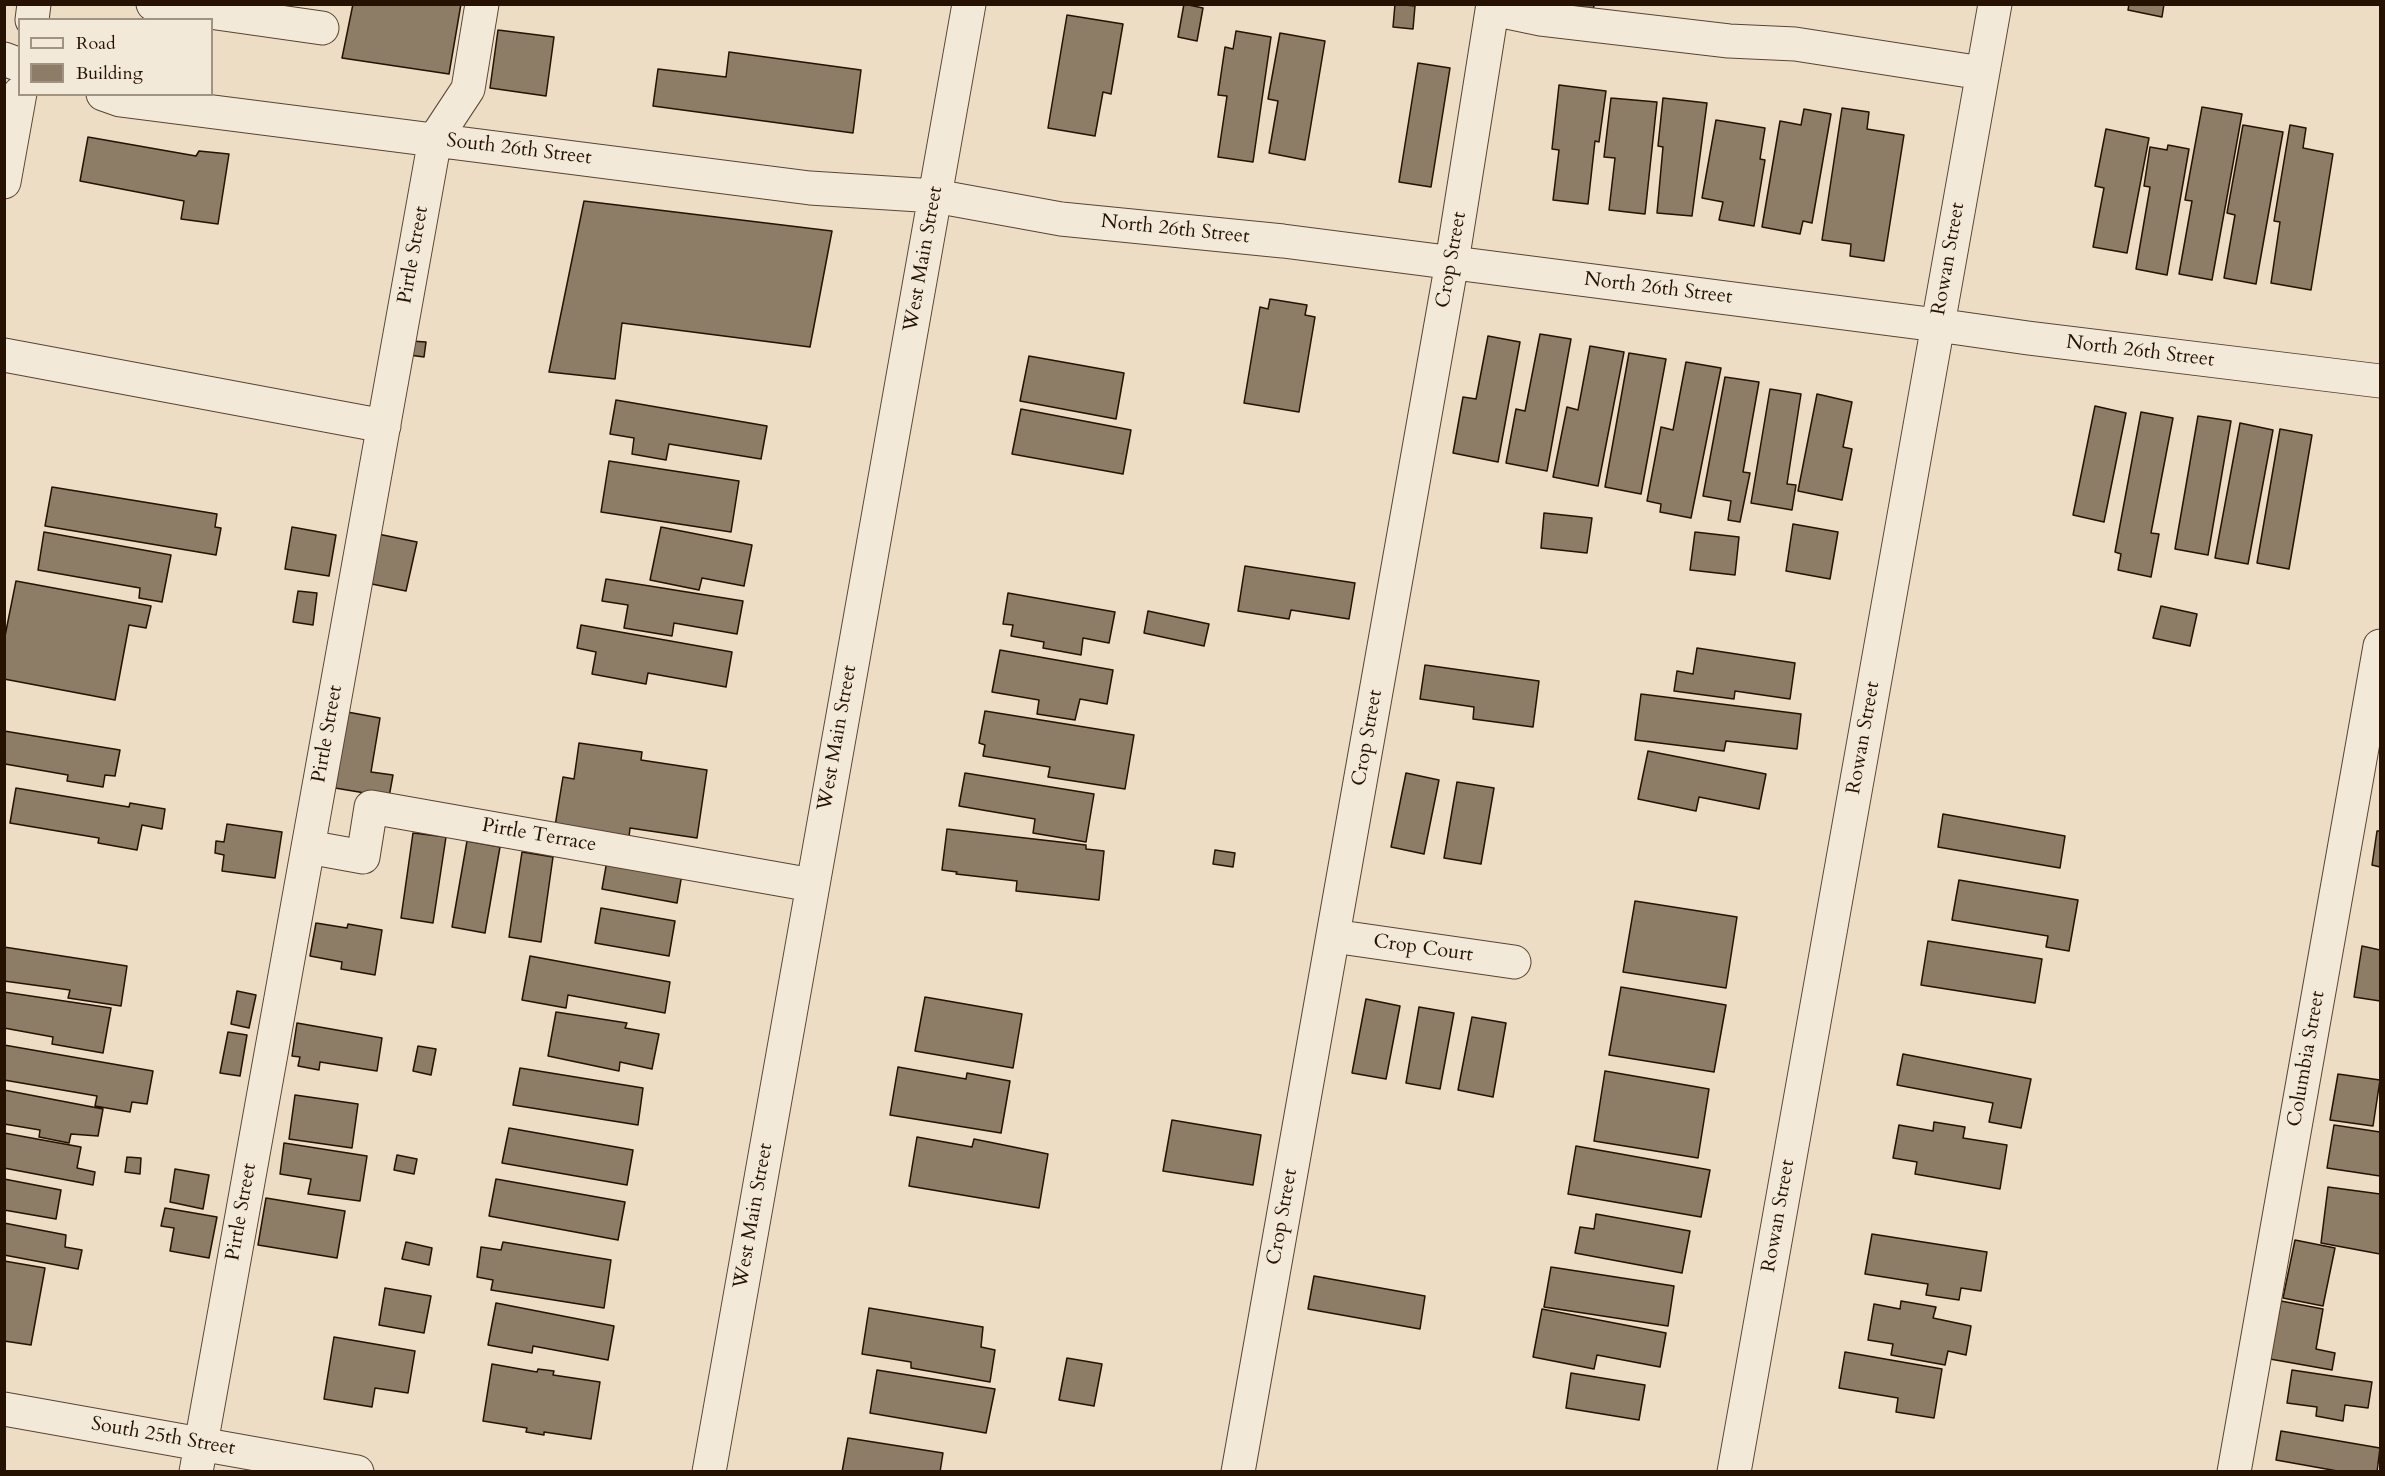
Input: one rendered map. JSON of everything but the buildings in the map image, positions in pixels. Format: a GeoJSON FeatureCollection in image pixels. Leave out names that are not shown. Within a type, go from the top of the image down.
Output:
{"type":"FeatureCollection","features":[{"type":"Feature","properties":{"kind":"street"},"geometry":{"type":"LineString","coordinates":[[153,4],[322,28]]}},
{"type":"Feature","properties":{"kind":"street","name":"Pirtle Street"},"geometry":{"type":"LineString","coordinates":[[198,1458],[435,139],[468,89],[482,4]]}},
{"type":"Feature","properties":{"kind":"street","name":"West Main Street"},"geometry":{"type":"LineString","coordinates":[[709,1472],[969,4]]}},
{"type":"Feature","properties":{"kind":"street","name":"Rowan Street"},"geometry":{"type":"LineString","coordinates":[[1734,1472],[1995,4]]}},
{"type":"Feature","properties":{"kind":"street"},"geometry":{"type":"LineString","coordinates":[[1493,7],[1541,19],[1729,41],[1795,44],[1982,73]]}},
{"type":"Feature","properties":{"kind":"street","name":"Crop Street"},"geometry":{"type":"LineString","coordinates":[[1238,1472],[1452,262],[1493,7]]}},
{"type":"Feature","properties":{"kind":"street"},"geometry":{"type":"LineString","coordinates":[[4,182],[9,135],[19,96]]}},
{"type":"Feature","properties":{"kind":"street","name":"South 26th Street"},"geometry":{"type":"LineString","coordinates":[[109,96],[120,100],[810,188],[935,196]]}},
{"type":"Feature","properties":{"kind":"street","name":"North 26th Street"},"geometry":{"type":"LineString","coordinates":[[935,196],[1061,219],[1283,241],[2028,338],[2380,381]]}},
{"type":"Feature","properties":{"kind":"street"},"geometry":{"type":"LineString","coordinates":[[4,355],[384,426]]}},
{"type":"Feature","properties":{"kind":"street","name":"Columbia Street"},"geometry":{"type":"LineString","coordinates":[[2234,1472],[2376,697],[2380,646]]}},
{"type":"Feature","properties":{"kind":"street","name":"Pirtle Terrace"},"geometry":{"type":"LineString","coordinates":[[308,847],[363,857],[371,807],[812,885]]}},
{"type":"Feature","properties":{"kind":"street","name":"Crop Court"},"geometry":{"type":"LineString","coordinates":[[1333,936],[1514,962]]}},
{"type":"Feature","properties":{"kind":"street","name":"South 25th Street"},"geometry":{"type":"LineString","coordinates":[[4,1409],[198,1458],[357,1472]]}}]}
